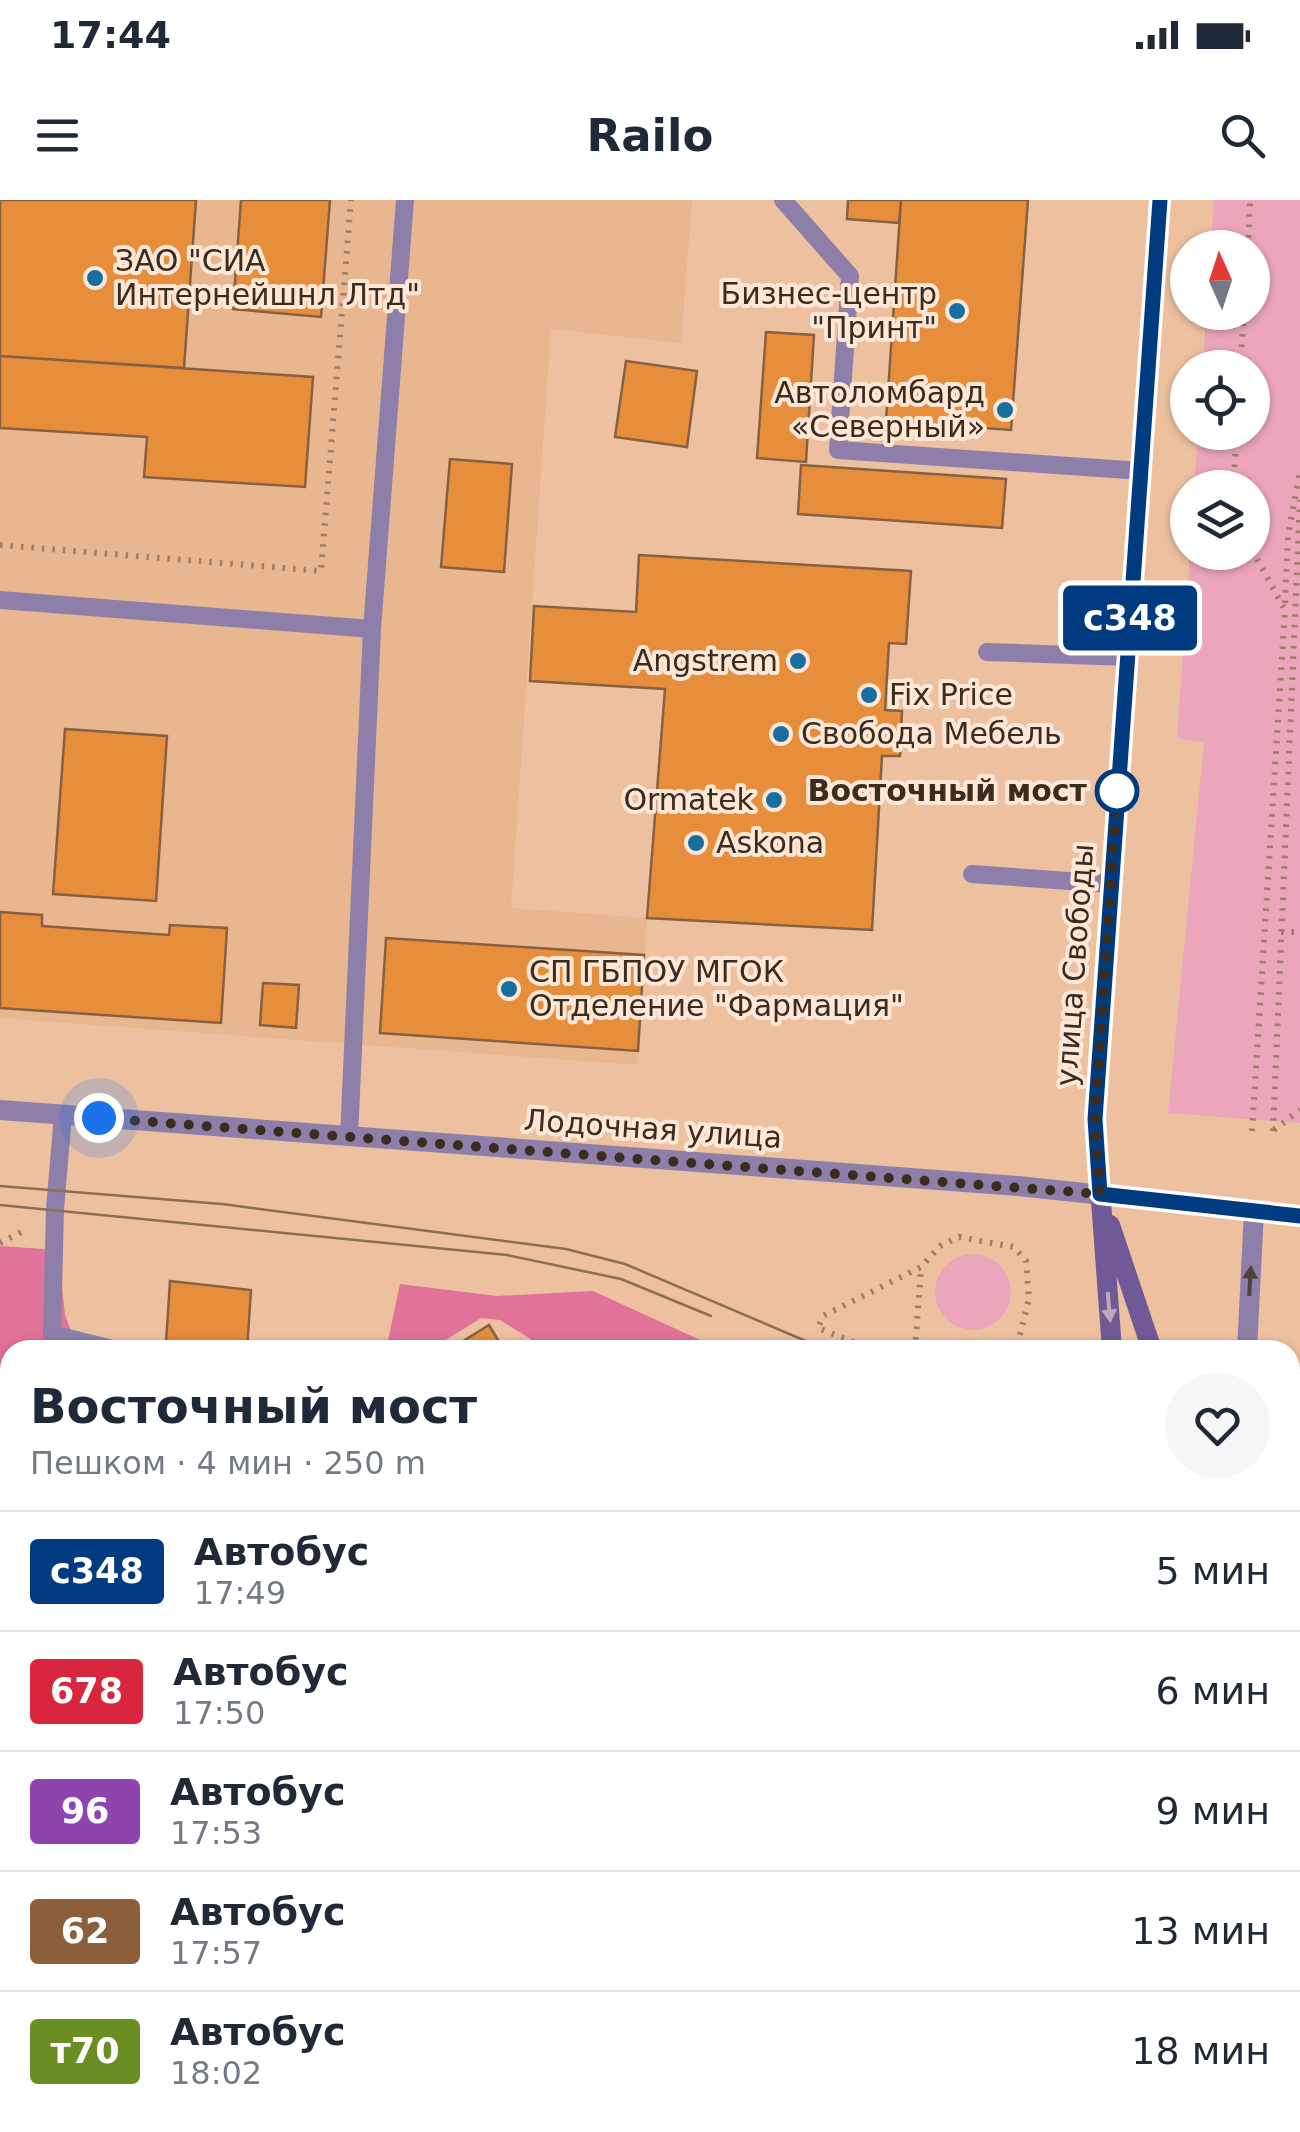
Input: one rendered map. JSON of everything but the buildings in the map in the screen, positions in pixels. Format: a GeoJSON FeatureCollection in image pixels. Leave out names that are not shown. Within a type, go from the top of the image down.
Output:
{"type":"FeatureCollection","features":[{"type":"Feature","properties":{"kind":"main road","name":"улица Свободы"},"geometry":{"type":"LineString","coordinates":[[1111,1340],[1095,1119],[1160,200]]}},
{"type":"Feature","properties":{"kind":"main road","name":"улица Свободы"},"geometry":{"type":"LineString","coordinates":[[1100,1194],[1149,1340]]}},
{"type":"Feature","properties":{"kind":"street","name":"Лодочная улица"},"geometry":{"type":"LineString","coordinates":[[0,1110],[1100,1194],[1300,1216]]}},
{"type":"Feature","properties":{"kind":"street"},"geometry":{"type":"LineString","coordinates":[[1247,1340],[1254,1211]]}},
{"type":"Feature","properties":{"kind":"lane"},"geometry":{"type":"LineString","coordinates":[[349,1138],[372,629],[405,200]]}},
{"type":"Feature","properties":{"kind":"lane"},"geometry":{"type":"LineString","coordinates":[[783,200],[850,276],[838,450],[1142,471]]}},
{"type":"Feature","properties":{"kind":"lane"},"geometry":{"type":"LineString","coordinates":[[0,600],[372,629]]}},
{"type":"Feature","properties":{"kind":"lane"},"geometry":{"type":"LineString","coordinates":[[986,652],[1127,657]]}},
{"type":"Feature","properties":{"kind":"lane"},"geometry":{"type":"LineString","coordinates":[[972,874],[1111,884]]}},
{"type":"Feature","properties":{"kind":"lane"},"geometry":{"type":"LineString","coordinates":[[63,1115],[55,1210],[52,1334],[76,1340]]}},
{"type":"Feature","properties":{"kind":"path"},"geometry":{"type":"LineString","coordinates":[[0,544],[321,571],[351,200]]}},
{"type":"Feature","properties":{"kind":"path"},"geometry":{"type":"LineString","coordinates":[[1249,230],[1250,200]]}},
{"type":"Feature","properties":{"kind":"path"},"geometry":{"type":"LineString","coordinates":[[1252,1130],[1288,536],[1300,470]]}},
{"type":"Feature","properties":{"kind":"path"},"geometry":{"type":"LineString","coordinates":[[1300,500],[1293,668],[1296,717],[1273,1131],[1300,1110]]}},
{"type":"Feature","properties":{"kind":"path"},"geometry":{"type":"LineString","coordinates":[[1263,570],[1285,610]]}},
{"type":"Feature","properties":{"kind":"path"},"geometry":{"type":"LineString","coordinates":[[1293,668],[1300,659]]}},
{"type":"Feature","properties":{"kind":"path"},"geometry":{"type":"LineString","coordinates":[[1282,932],[1300,932]]}},
{"type":"Feature","properties":{"kind":"path"},"geometry":{"type":"LineString","coordinates":[[847,1340],[818,1328],[824,1316],[921,1267],[940,1246],[959,1237],[1014,1247],[1026,1261],[1029,1299],[1019,1340]]}},
{"type":"Feature","properties":{"kind":"path"},"geometry":{"type":"LineString","coordinates":[[916,1340],[921,1267]]}},
{"type":"Feature","properties":{"kind":"shaded area"},"geometry":{"type":"Polygon","coordinates":[[[0,200],[692,200],[681,343],[551,329],[511,908],[647,918],[637,1065],[0,1018],[0,200]]]}},
{"type":"Feature","properties":{"kind":"shaded area"},"geometry":{"type":"Polygon","coordinates":[[[1214,200],[1300,200],[1300,1123],[1168,1113],[1204,742],[1177,738],[1189,570],[1270,570],[1270,470],[1195,470],[1197,450],[1270,450],[1270,350],[1204,350],[1205,330],[1270,330],[1270,230],[1212,230],[1214,200]]]}},
{"type":"Feature","properties":{"kind":"shaded area"},"geometry":{"type":"Polygon","coordinates":[[[0,1246],[58,1250],[65,1315],[74,1340],[0,1340],[0,1246]]]}},
{"type":"Feature","properties":{"kind":"shaded area"},"geometry":{"type":"Polygon","coordinates":[[[973,1254],[1000,1265],[1011,1292],[1000,1319],[973,1330],[946,1319],[935,1292],[946,1265],[973,1254]]]}},
{"type":"Feature","properties":{"kind":"shaded area"},"geometry":{"type":"Polygon","coordinates":[[[400,1284],[497,1296],[593,1291],[700,1340],[532,1340],[500,1320],[481,1318],[446,1340],[388,1340],[400,1284]]]}},
{"type":"Feature","properties":{"kind":"tram line"},"geometry":{"type":"LineString","coordinates":[[0,1186],[222,1204],[566,1249],[625,1264],[804,1340]]}},
{"type":"Feature","properties":{"kind":"tram line"},"geometry":{"type":"LineString","coordinates":[[0,1205],[507,1255],[621,1279],[711,1316]]}},
{"type":"Feature","properties":{"kind":"bus line","name":"с348"},"geometry":{"type":"LineString","coordinates":[[1160,200],[1095,1119],[1100,1194],[1300,1216]]}},
{"type":"Feature","properties":{"kind":"place","name":"ЗАО \"СИА Интернейшнл Лтд\""},"geometry":{"type":"Point","coordinates":[95,278]}},
{"type":"Feature","properties":{"kind":"place","name":"Бизнес-центр \"Принт\""},"geometry":{"type":"Point","coordinates":[957,311]}},
{"type":"Feature","properties":{"kind":"place","name":"Автоломбард «Северный»"},"geometry":{"type":"Point","coordinates":[1005,410]}},
{"type":"Feature","properties":{"kind":"place","name":"Angstrem"},"geometry":{"type":"Point","coordinates":[798,661]}},
{"type":"Feature","properties":{"kind":"place","name":"Fix Price"},"geometry":{"type":"Point","coordinates":[869,695]}},
{"type":"Feature","properties":{"kind":"place","name":"Свобода Мебель"},"geometry":{"type":"Point","coordinates":[781,734]}},
{"type":"Feature","properties":{"kind":"place","name":"Восточный мост"},"geometry":{"type":"Point","coordinates":[1117,791]}},
{"type":"Feature","properties":{"kind":"place","name":"Ormatek"},"geometry":{"type":"Point","coordinates":[774,800]}},
{"type":"Feature","properties":{"kind":"place","name":"Askona"},"geometry":{"type":"Point","coordinates":[696,843]}},
{"type":"Feature","properties":{"kind":"place","name":"СП ГБПОУ МГОК Отделение \"Фармация\""},"geometry":{"type":"Point","coordinates":[509,989]}},
{"type":"Feature","properties":{"kind":"route"},"geometry":{"type":"LineString","coordinates":[[99,1118],[1100,1194],[1095,1119],[1117,791]]}}]}
